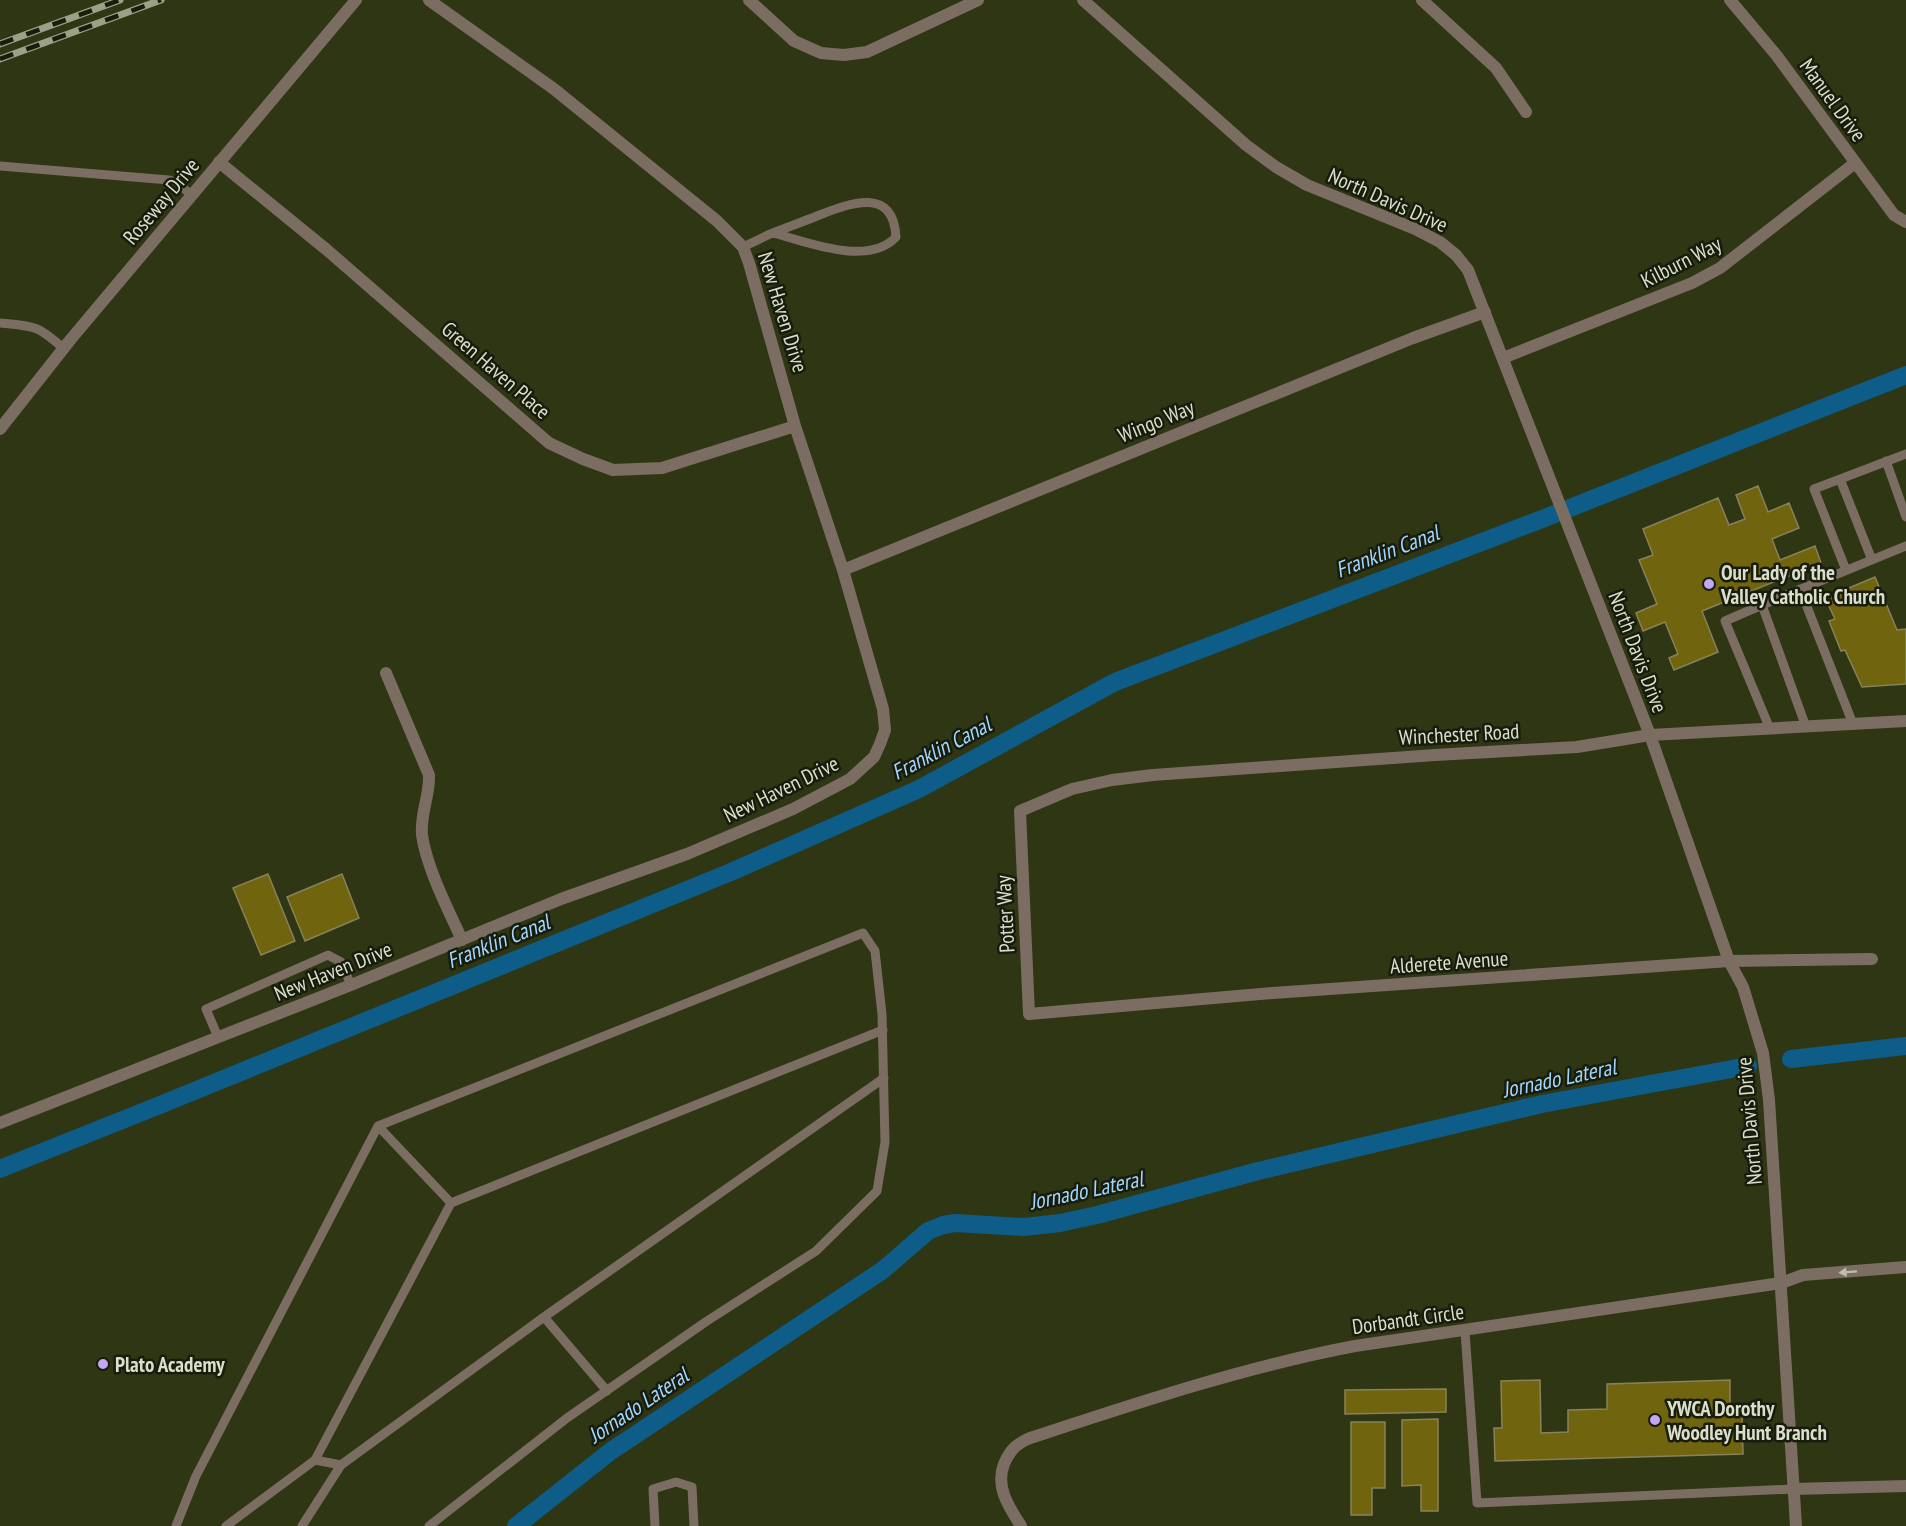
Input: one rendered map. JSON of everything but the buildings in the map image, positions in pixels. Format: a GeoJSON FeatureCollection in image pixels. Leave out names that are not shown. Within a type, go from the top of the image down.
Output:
{"type":"FeatureCollection","features":[{"type":"Feature","properties":{"kind":"street","name":"Roseway Drive"},"geometry":{"type":"LineString","coordinates":[[0,429],[63,348],[356,0]]}},
{"type":"Feature","properties":{"kind":"street","name":"New Haven Drive"},"geometry":{"type":"LineString","coordinates":[[0,1123],[351,985],[561,899],[687,854],[793,809],[850,779],[874,757],[883,737],[885,730],[883,709],[843,570],[795,426],[743,248],[717,221],[554,89],[429,0]]}},
{"type":"Feature","properties":{"kind":"street"},"geometry":{"type":"LineString","coordinates":[[749,0],[794,41],[821,53],[844,55],[867,52],[978,0]]}},
{"type":"Feature","properties":{"kind":"street","name":"North Davis Drive"},"geometry":{"type":"LineString","coordinates":[[1083,0],[1246,145],[1276,167],[1307,185],[1415,229],[1440,242],[1456,255],[1468,270],[1650,735],[1729,961],[1743,987],[1763,1053],[1769,1100],[1796,1526]]}},
{"type":"Feature","properties":{"kind":"street"},"geometry":{"type":"LineString","coordinates":[[1422,0],[1496,68],[1526,112]]}},
{"type":"Feature","properties":{"kind":"street","name":"Manuel Drive"},"geometry":{"type":"LineString","coordinates":[[1730,0],[1777,56],[1894,214],[1906,222]]}},
{"type":"Feature","properties":{"kind":"street","name":"Green Haven Place"},"geometry":{"type":"LineString","coordinates":[[219,162],[362,280],[549,443],[583,459],[613,470],[662,468],[795,426]]}},
{"type":"Feature","properties":{"kind":"street","name":"Kilburn Way"},"geometry":{"type":"LineString","coordinates":[[1503,358],[1662,296],[1720,268],[1855,163]]}},
{"type":"Feature","properties":{"kind":"street","name":"Wingo Way"},"geometry":{"type":"LineString","coordinates":[[843,570],[1413,338],[1485,312]]}},
{"type":"Feature","properties":{"kind":"street"},"geometry":{"type":"LineString","coordinates":[[386,673],[429,775],[429,788],[422,818],[422,835],[438,886],[462,940]]}},
{"type":"Feature","properties":{"kind":"street","name":"Winchester Road"},"geometry":{"type":"LineString","coordinates":[[1020,811],[1072,789],[1112,780],[1153,775],[1436,754],[1577,747],[1650,735],[1906,721]]}},
{"type":"Feature","properties":{"kind":"street","name":"Potter Way"},"geometry":{"type":"LineString","coordinates":[[1020,811],[1029,1014]]}},
{"type":"Feature","properties":{"kind":"street","name":"Alderete Avenue"},"geometry":{"type":"LineString","coordinates":[[1029,1014],[1273,993],[1729,961],[1872,959]]}},
{"type":"Feature","properties":{"kind":"street","name":"Dorbandt Circle"},"geometry":{"type":"LineString","coordinates":[[1021,1526],[1007,1503],[1001,1482],[1002,1469],[1009,1453],[1018,1443],[1218,1379],[1355,1346],[1781,1283],[1803,1275],[1906,1267]]}},
{"type":"Feature","properties":{"kind":"street"},"geometry":{"type":"LineString","coordinates":[[1793,1489],[1906,1486]]}},
{"type":"Feature","properties":{"kind":"lane"},"geometry":{"type":"LineString","coordinates":[[0,166],[169,180],[192,195]]}},
{"type":"Feature","properties":{"kind":"lane"},"geometry":{"type":"LineString","coordinates":[[743,248],[773,233],[845,205],[865,201],[877,204],[885,210],[895,226],[896,237],[888,246],[868,252],[828,248],[773,233]]}},
{"type":"Feature","properties":{"kind":"lane"},"geometry":{"type":"LineString","coordinates":[[0,323],[40,329],[63,348]]}},
{"type":"Feature","properties":{"kind":"lane"},"geometry":{"type":"LineString","coordinates":[[1846,570],[1814,489],[1906,454]]}},
{"type":"Feature","properties":{"kind":"lane"},"geometry":{"type":"LineString","coordinates":[[1886,461],[1906,517]]}},
{"type":"Feature","properties":{"kind":"lane"},"geometry":{"type":"LineString","coordinates":[[1840,479],[1872,560]]}},
{"type":"Feature","properties":{"kind":"lane"},"geometry":{"type":"LineString","coordinates":[[1770,729],[1725,621],[1846,570],[1906,548]]}},
{"type":"Feature","properties":{"kind":"lane"},"geometry":{"type":"LineString","coordinates":[[1800,589],[1853,724]]}},
{"type":"Feature","properties":{"kind":"lane"},"geometry":{"type":"LineString","coordinates":[[1762,605],[1806,727]]}},
{"type":"Feature","properties":{"kind":"lane"},"geometry":{"type":"LineString","coordinates":[[176,1526],[196,1476],[378,1126],[863,933],[875,951],[883,1030],[885,1142],[876,1191],[816,1251],[707,1321],[607,1390],[558,1425],[429,1526]]}},
{"type":"Feature","properties":{"kind":"lane"},"geometry":{"type":"LineString","coordinates":[[218,1037],[206,1009],[328,955],[341,962],[351,985]]}},
{"type":"Feature","properties":{"kind":"lane"},"geometry":{"type":"LineString","coordinates":[[226,1526],[315,1460],[451,1203],[883,1030]]}},
{"type":"Feature","properties":{"kind":"lane"},"geometry":{"type":"LineString","coordinates":[[302,1526],[341,1465],[544,1317],[884,1078]]}},
{"type":"Feature","properties":{"kind":"lane"},"geometry":{"type":"LineString","coordinates":[[378,1126],[451,1203]]}},
{"type":"Feature","properties":{"kind":"lane"},"geometry":{"type":"LineString","coordinates":[[544,1317],[607,1390]]}},
{"type":"Feature","properties":{"kind":"lane"},"geometry":{"type":"LineString","coordinates":[[1465,1330],[1477,1503],[1793,1489]]}},
{"type":"Feature","properties":{"kind":"lane"},"geometry":{"type":"LineString","coordinates":[[315,1460],[341,1465]]}},
{"type":"Feature","properties":{"kind":"lane"},"geometry":{"type":"LineString","coordinates":[[655,1526],[653,1489],[676,1482],[692,1487],[694,1526]]}},
{"type":"Feature","properties":{"kind":"waterway","name":"Franklin Canal"},"geometry":{"type":"LineString","coordinates":[[0,1169],[731,872],[919,789],[1115,682],[1537,521],[1906,375]]}},
{"type":"Feature","properties":{"kind":"waterway","name":"Jornado Lateral"},"geometry":{"type":"LineString","coordinates":[[1791,1059],[1906,1046]]}},
{"type":"Feature","properties":{"kind":"waterway","name":"Jornado Lateral"},"geometry":{"type":"LineString","coordinates":[[516,1526],[611,1451],[883,1270],[928,1231],[943,1225],[955,1223],[1024,1227],[1060,1223],[1258,1171],[1542,1104],[1748,1066]]}},
{"type":"Feature","properties":{"kind":"railway"},"geometry":{"type":"LineString","coordinates":[[0,44],[120,0]]}},
{"type":"Feature","properties":{"kind":"railway"},"geometry":{"type":"LineString","coordinates":[[0,59],[161,0]]}},
{"type":"Feature","properties":{"kind":"place","name":"Our Lady of the Valley Catholic Church"},"geometry":{"type":"Point","coordinates":[1709,584]}},
{"type":"Feature","properties":{"kind":"place","name":"Plato Academy"},"geometry":{"type":"Point","coordinates":[103,1364]}},
{"type":"Feature","properties":{"kind":"place","name":"YWCA Dorothy Woodley Hunt Branch"},"geometry":{"type":"Point","coordinates":[1655,1420]}}]}
